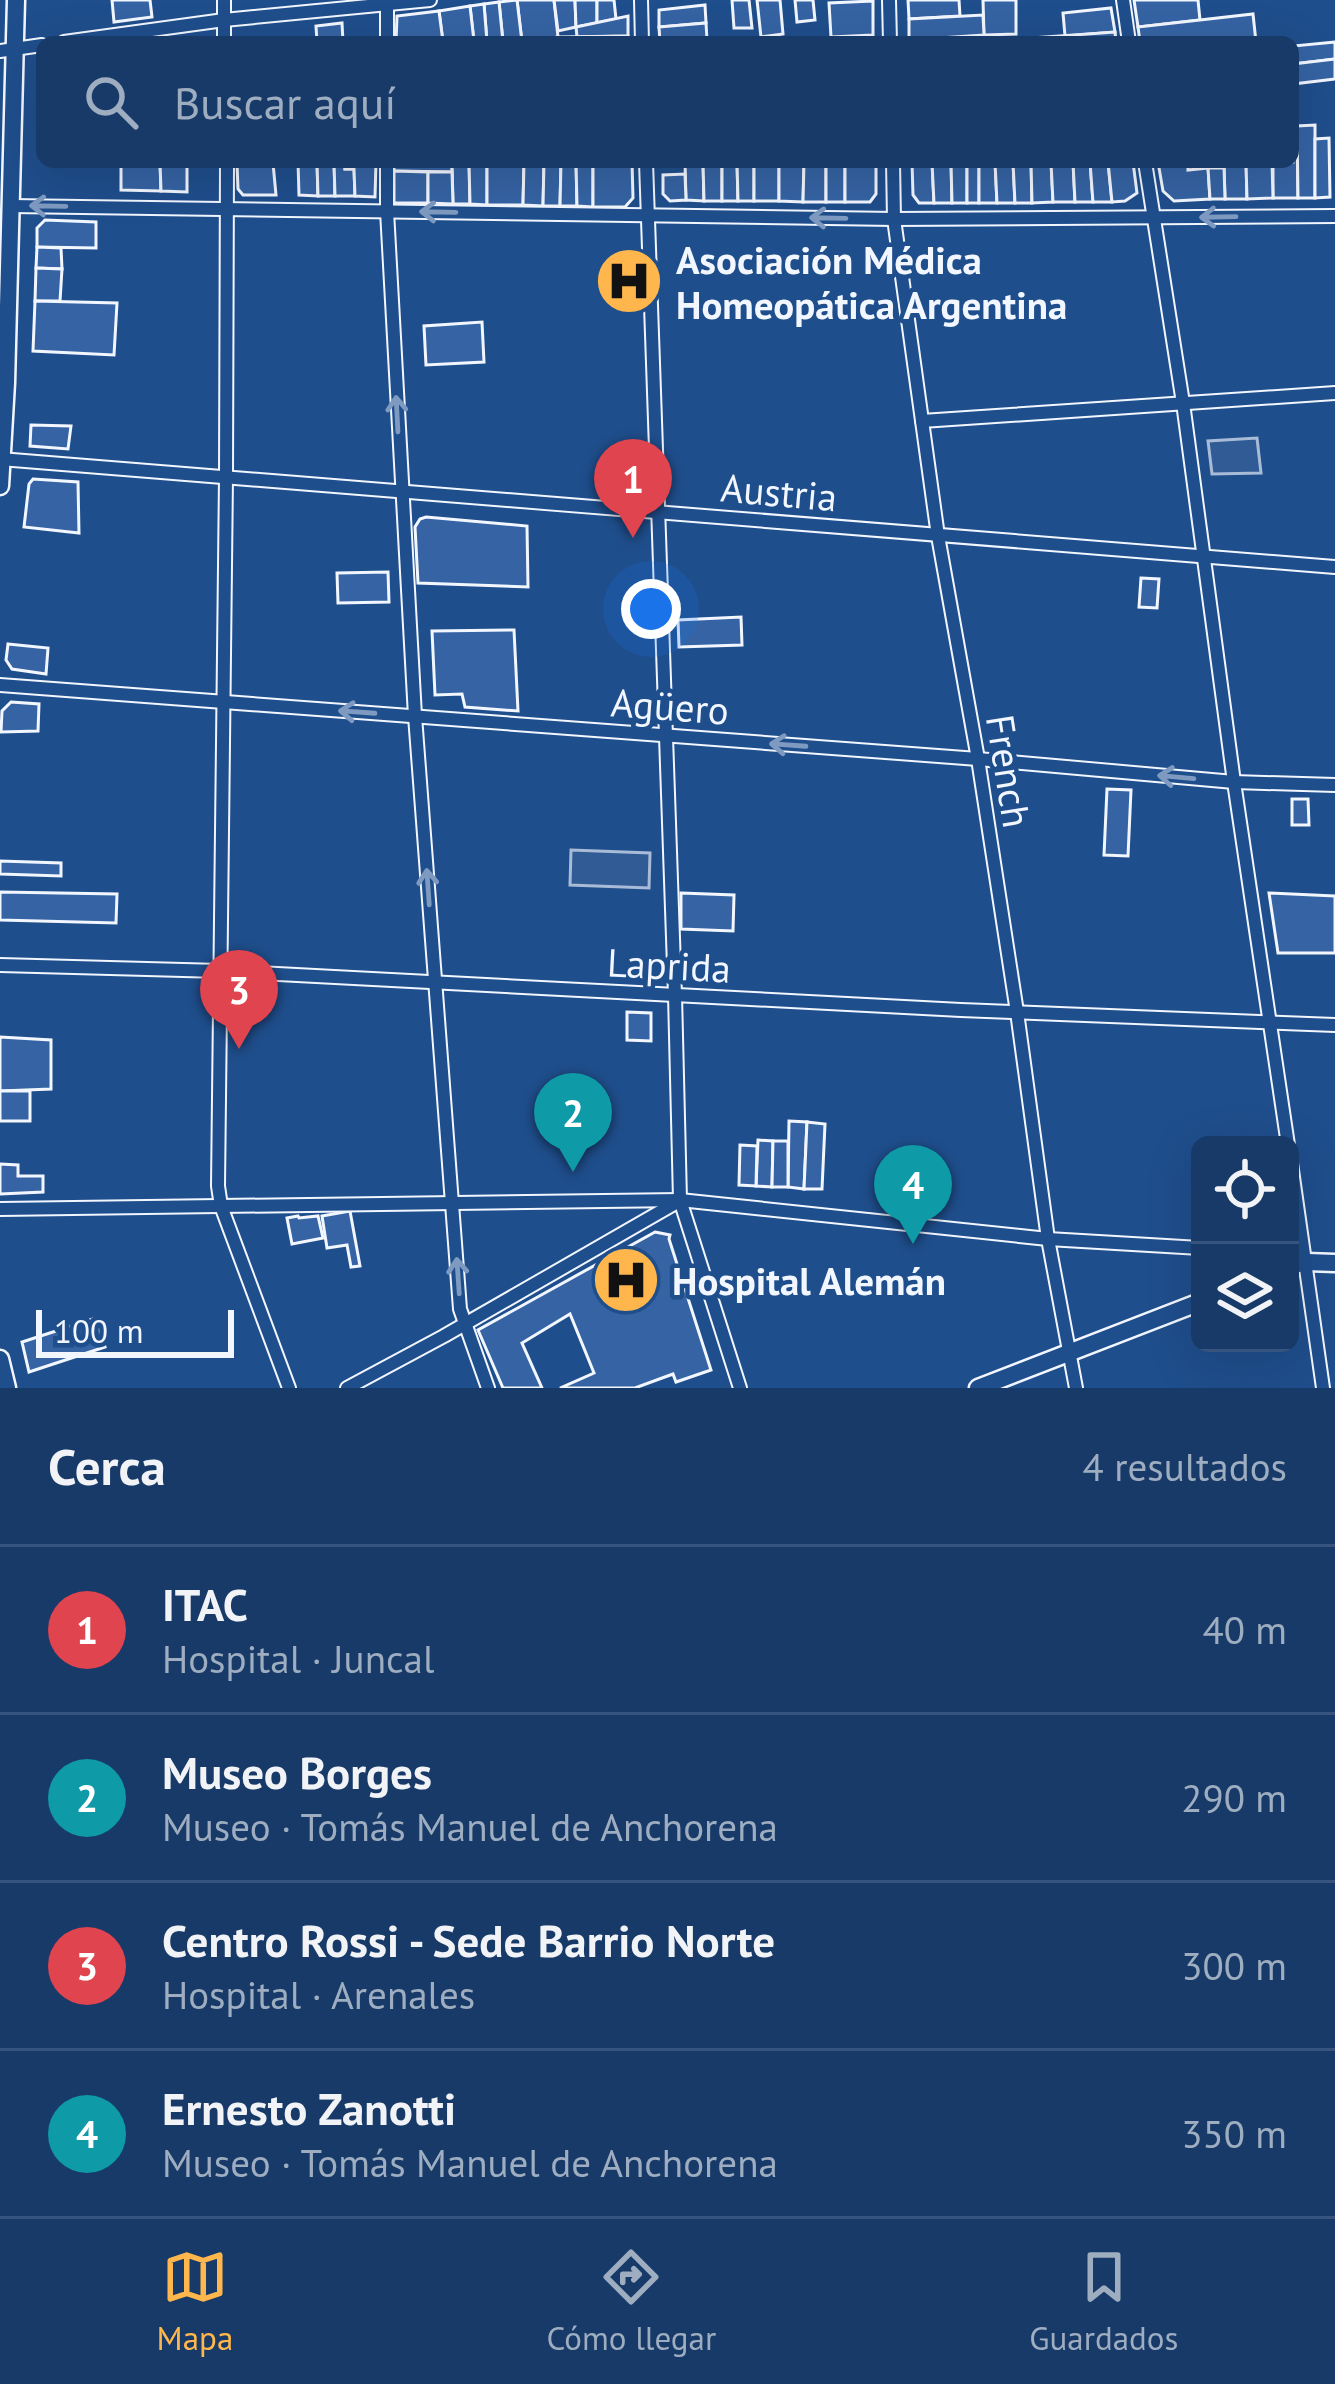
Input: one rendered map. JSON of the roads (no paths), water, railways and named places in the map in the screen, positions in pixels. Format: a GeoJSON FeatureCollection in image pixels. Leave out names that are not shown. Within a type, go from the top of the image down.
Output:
{"type":"FeatureCollection","features":[{"type":"Feature","properties":{"kind":"main road"},"geometry":{"type":"LineString","coordinates":[[0,486],[5,267],[11,206],[8,50],[16,0]]}},
{"type":"Feature","properties":{"kind":"main road"},"geometry":{"type":"LineString","coordinates":[[1299,1264],[1335,1263]]}},
{"type":"Feature","properties":{"kind":"main road"},"geometry":{"type":"LineString","coordinates":[[978,1388],[1191,1305]]}},
{"type":"Feature","properties":{"kind":"main road"},"geometry":{"type":"LineString","coordinates":[[0,1359],[7,1388]]}},
{"type":"Feature","properties":{"kind":"street"},"geometry":{"type":"LineString","coordinates":[[224,0],[224,36]]}},
{"type":"Feature","properties":{"kind":"street"},"geometry":{"type":"LineString","coordinates":[[108,36],[430,0]]}},
{"type":"Feature","properties":{"kind":"street"},"geometry":{"type":"LineString","coordinates":[[641,0],[642,36]]}},
{"type":"Feature","properties":{"kind":"street"},"geometry":{"type":"LineString","coordinates":[[889,0],[890,36]]}},
{"type":"Feature","properties":{"kind":"street"},"geometry":{"type":"LineString","coordinates":[[1123,0],[1128,36]]}},
{"type":"Feature","properties":{"kind":"street"},"geometry":{"type":"LineString","coordinates":[[387,3],[387,36]]}},
{"type":"Feature","properties":{"kind":"street"},"geometry":{"type":"LineString","coordinates":[[226,168],[218,1186],[221,1206],[289,1388]]}},
{"type":"Feature","properties":{"kind":"street"},"geometry":{"type":"LineString","coordinates":[[387,168],[415,716],[460,1309],[488,1388]]}},
{"type":"Feature","properties":{"kind":"street"},"geometry":{"type":"LineString","coordinates":[[646,168],[680,1200],[740,1388]]}},
{"type":"Feature","properties":{"kind":"street","name":"French"},"geometry":{"type":"LineString","coordinates":[[893,168],[894,218],[938,536],[978,760],[1048,1239],[1076,1388]]}},
{"type":"Feature","properties":{"kind":"street"},"geometry":{"type":"LineString","coordinates":[[1146,168],[1287,1136]]}},
{"type":"Feature","properties":{"kind":"street"},"geometry":{"type":"LineString","coordinates":[[11,206],[894,218],[1335,216]]}},
{"type":"Feature","properties":{"kind":"street"},"geometry":{"type":"LineString","coordinates":[[922,421],[1335,393]]}},
{"type":"Feature","properties":{"kind":"street","name":"Austria"},"geometry":{"type":"LineString","coordinates":[[2,459],[1335,567]]}},
{"type":"Feature","properties":{"kind":"street","name":"Agüero"},"geometry":{"type":"LineString","coordinates":[[0,685],[1234,782],[1335,785]]}},
{"type":"Feature","properties":{"kind":"street","name":"Laprida"},"geometry":{"type":"LineString","coordinates":[[0,965],[220,970],[1335,1025]]}},
{"type":"Feature","properties":{"kind":"street"},"geometry":{"type":"LineString","coordinates":[[347,1388],[680,1200]]}},
{"type":"Feature","properties":{"kind":"street"},"geometry":{"type":"LineString","coordinates":[[0,1209],[680,1200],[1048,1239],[1191,1247]]}},
{"type":"Feature","properties":{"kind":"street"},"geometry":{"type":"LineString","coordinates":[[616,1202],[628,1215],[620,1236]]}},
{"type":"Feature","properties":{"kind":"street"},"geometry":{"type":"LineString","coordinates":[[1299,1264],[1323,1388]]}},
{"type":"Feature","properties":{"kind":"place","name":"Asociación Médica Homeopática Argentina"},"geometry":{"type":"Point","coordinates":[629,281]}},
{"type":"Feature","properties":{"kind":"place","name":"ITAC"},"geometry":{"type":"Point","coordinates":[633,538]}},
{"type":"Feature","properties":{"kind":"place","name":"Centro Rossi - Sede Barrio Norte"},"geometry":{"type":"Point","coordinates":[239,1049]}},
{"type":"Feature","properties":{"kind":"place","name":"Museo Borges"},"geometry":{"type":"Point","coordinates":[573,1172]}},
{"type":"Feature","properties":{"kind":"place","name":"Ernesto Zanotti"},"geometry":{"type":"Point","coordinates":[913,1244]}},
{"type":"Feature","properties":{"kind":"place","name":"Hospital Alemán"},"geometry":{"type":"Point","coordinates":[626,1280]}}]}
